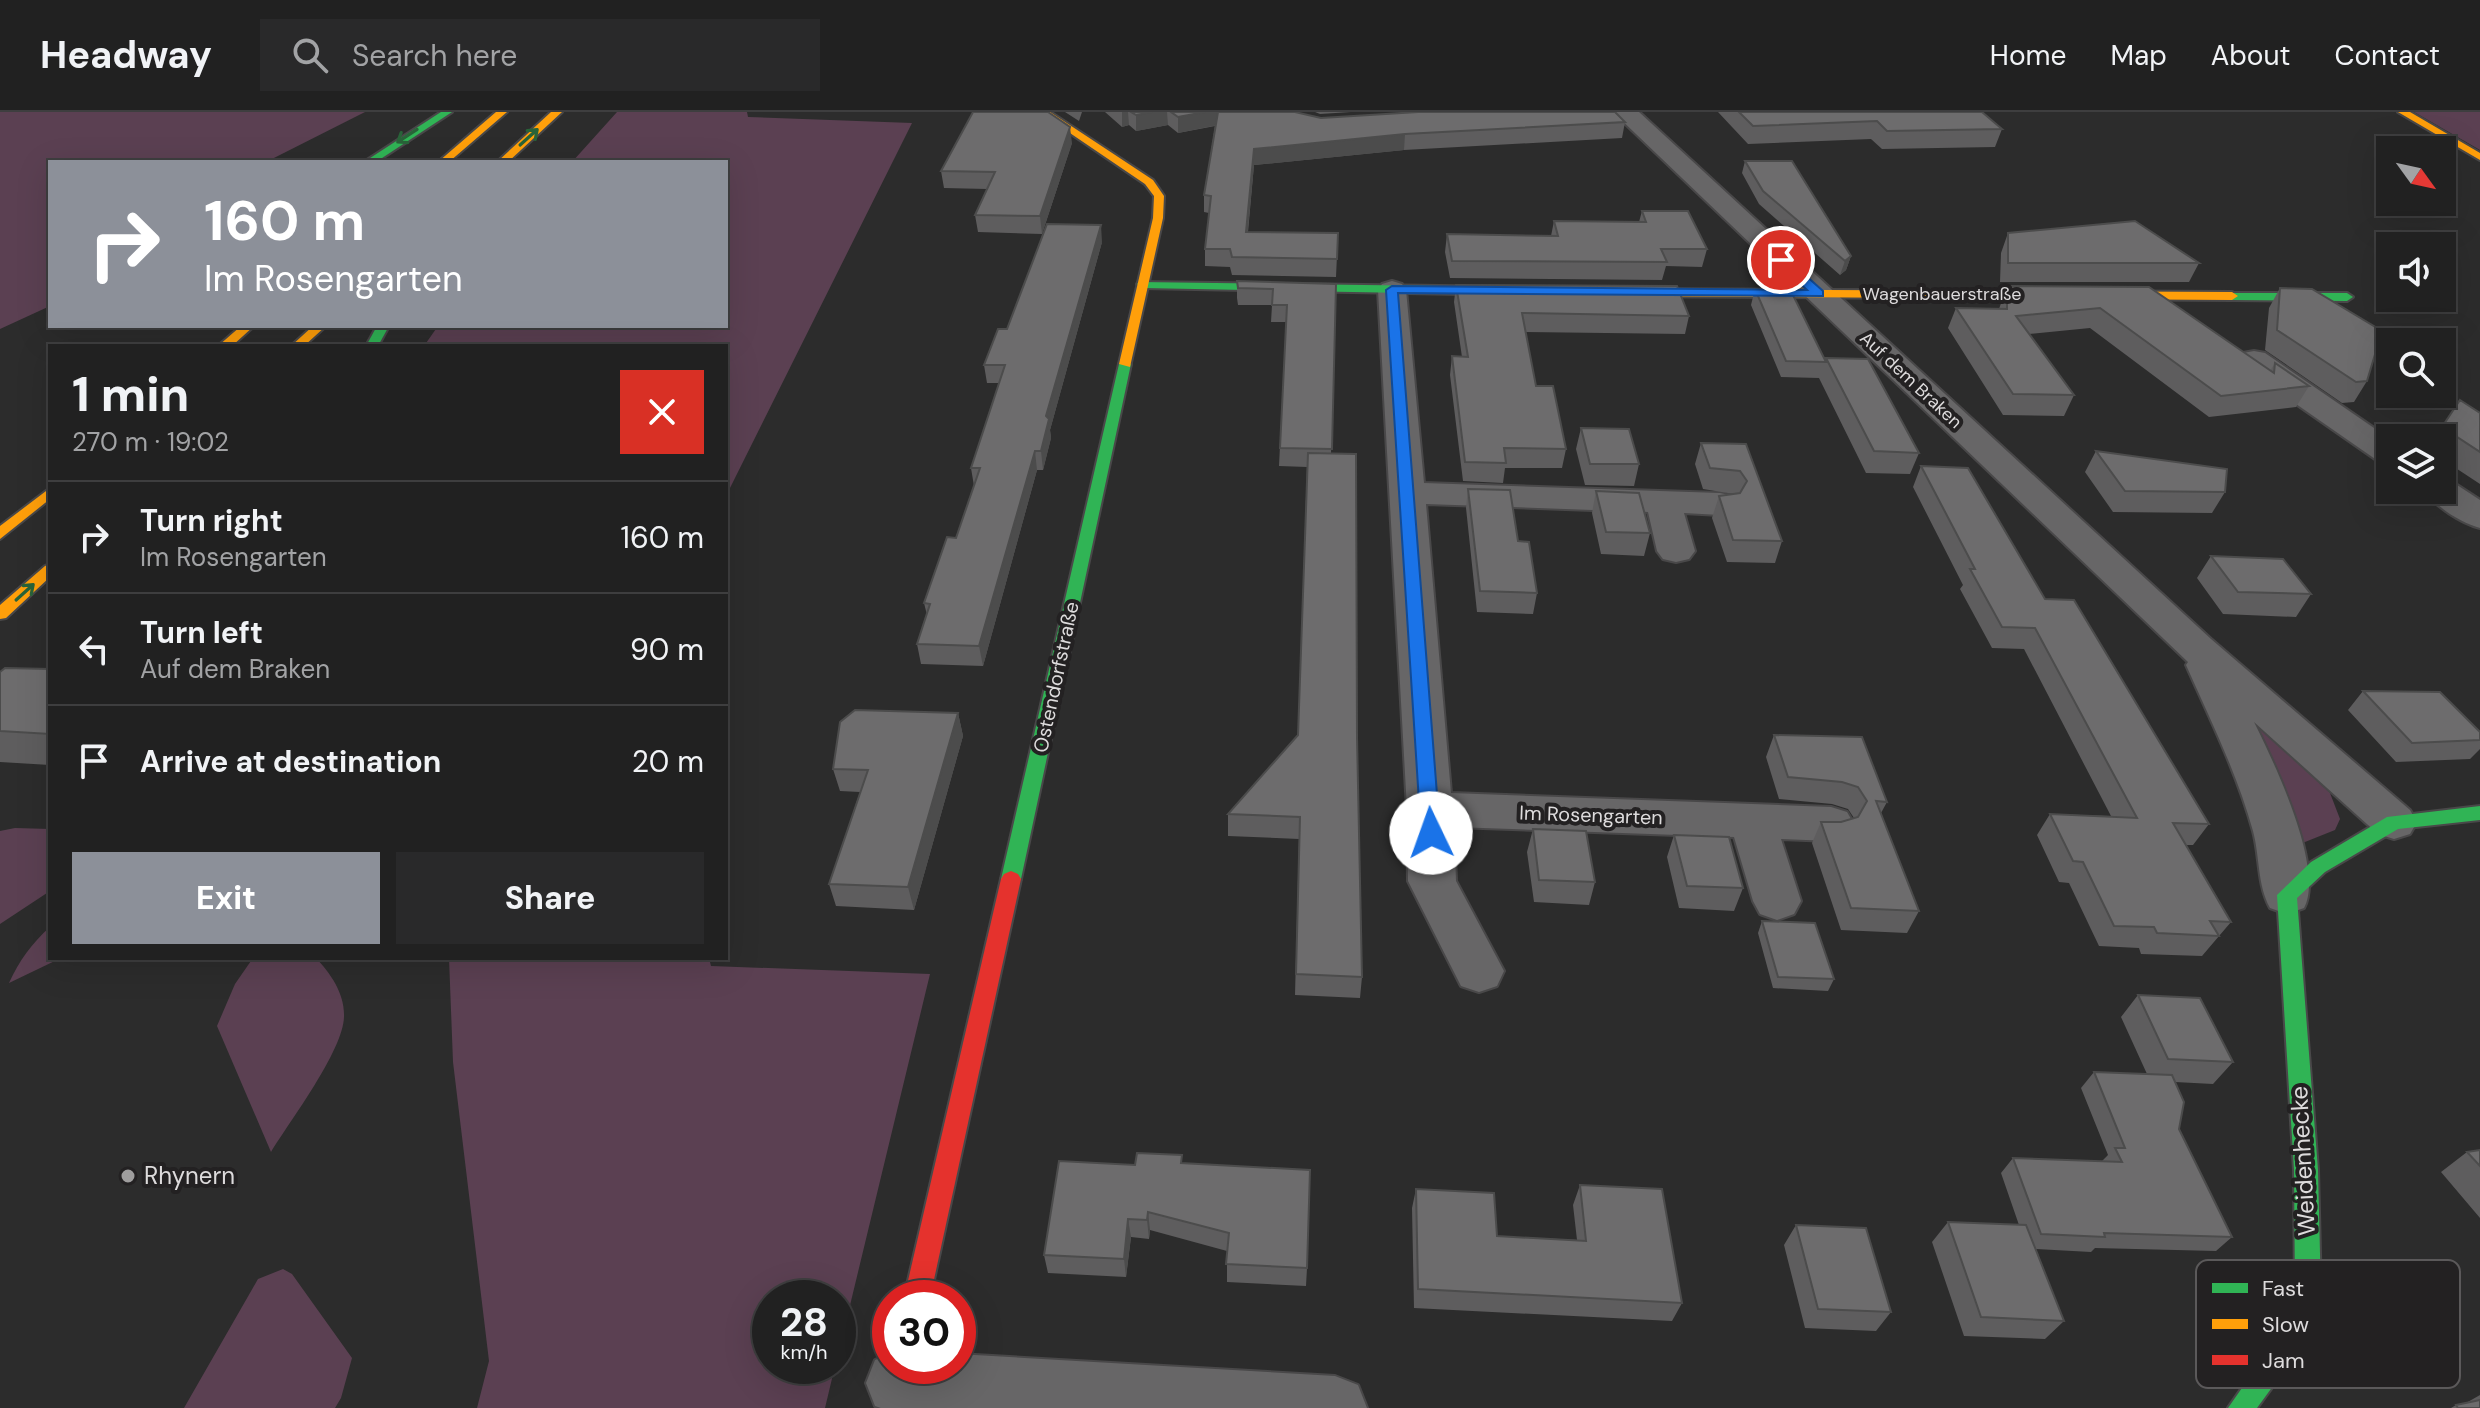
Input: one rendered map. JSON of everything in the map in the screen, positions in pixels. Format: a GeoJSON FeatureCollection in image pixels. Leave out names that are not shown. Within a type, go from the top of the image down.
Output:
{"type":"FeatureCollection","features":[{"type":"Feature","properties":{"kind":"main road"},"geometry":{"type":"LineString","coordinates":[[372,160],[447,112]]}},
{"type":"Feature","properties":{"kind":"main road"},"geometry":{"type":"LineString","coordinates":[[445,160],[502,112]]}},
{"type":"Feature","properties":{"kind":"main road"},"geometry":{"type":"LineString","coordinates":[[504,160],[557,112]]}},
{"type":"Feature","properties":{"kind":"main road","name":"Ostendorfstraße"},"geometry":{"type":"LineString","coordinates":[[921,1280],[1158,218],[1159,196],[1149,182],[1044,112]]}},
{"type":"Feature","properties":{"kind":"main road"},"geometry":{"type":"LineString","coordinates":[[2403,112],[2480,157]]}},
{"type":"Feature","properties":{"kind":"main road"},"geometry":{"type":"LineString","coordinates":[[1143,284],[1534,291]]}},
{"type":"Feature","properties":{"kind":"main road"},"geometry":{"type":"LineString","coordinates":[[1597,292],[1818,293]]}},
{"type":"Feature","properties":{"kind":"main road","name":"Wagenbauerstraße"},"geometry":{"type":"LineString","coordinates":[[1818,293],[2347,297]]}},
{"type":"Feature","properties":{"kind":"main road"},"geometry":{"type":"LineString","coordinates":[[226,344],[246,328]]}},
{"type":"Feature","properties":{"kind":"main road"},"geometry":{"type":"LineString","coordinates":[[299,344],[318,328]]}},
{"type":"Feature","properties":{"kind":"main road"},"geometry":{"type":"LineString","coordinates":[[0,534],[48,494]]}},
{"type":"Feature","properties":{"kind":"main road"},"geometry":{"type":"LineString","coordinates":[[0,614],[48,571]]}},
{"type":"Feature","properties":{"kind":"main road"},"geometry":{"type":"LineString","coordinates":[[2287,895],[2318,867],[2394,822],[2480,813]]}},
{"type":"Feature","properties":{"kind":"main road","name":"Weidenhecke"},"geometry":{"type":"LineString","coordinates":[[2287,895],[2306,1170],[2307,1260]]}},
{"type":"Feature","properties":{"kind":"main road","name":"Weidenhecke"},"geometry":{"type":"LineString","coordinates":[[2241,1408],[2256,1388]]}},
{"type":"Feature","properties":{"kind":"street"},"geometry":{"type":"LineString","coordinates":[[1625,112],[1660,112]]}},
{"type":"Feature","properties":{"kind":"street","name":"Auf dem Braken"},"geometry":{"type":"LineString","coordinates":[[1625,112],[2197,648],[2394,822]]}},
{"type":"Feature","properties":{"kind":"street"},"geometry":{"type":"LineString","coordinates":[[1392,290],[1430,809],[1432,881],[1479,971]]}},
{"type":"Feature","properties":{"kind":"street"},"geometry":{"type":"LineString","coordinates":[[2161,296],[2376,444]]}},
{"type":"Feature","properties":{"kind":"street"},"geometry":{"type":"LineString","coordinates":[[1407,493],[1720,504]]}},
{"type":"Feature","properties":{"kind":"street"},"geometry":{"type":"LineString","coordinates":[[2456,500],[2480,517]]}},
{"type":"Feature","properties":{"kind":"street"},"geometry":{"type":"LineString","coordinates":[[1663,502],[1676,551]]}},
{"type":"Feature","properties":{"kind":"street","name":"Auf dem Braken"},"geometry":{"type":"LineString","coordinates":[[2197,648],[2257,773]]}},
{"type":"Feature","properties":{"kind":"street","name":"Weidenhecke"},"geometry":{"type":"LineString","coordinates":[[2257,773],[2277,834],[2287,895]]}},
{"type":"Feature","properties":{"kind":"street","name":"Im Rosengarten"},"geometry":{"type":"LineString","coordinates":[[1430,809],[1831,824]]}},
{"type":"Feature","properties":{"kind":"street"},"geometry":{"type":"LineString","coordinates":[[1752,821],[1777,901]]}},
{"type":"Feature","properties":{"kind":"street"},"geometry":{"type":"LineString","coordinates":[[897,1386],[1335,1408]]}},
{"type":"Feature","properties":{"kind":"shaded area"},"geometry":{"type":"Polygon","coordinates":[[[0,112],[365,112],[270,160],[48,160],[48,307],[0,329],[0,112]]]}},
{"type":"Feature","properties":{"kind":"shaded area"},"geometry":{"type":"Polygon","coordinates":[[[617,112],[747,112],[748,117],[912,123],[728,492],[728,344],[425,344],[437,328],[728,328],[728,160],[574,160],[617,112]]]}},
{"type":"Feature","properties":{"kind":"shaded area"},"geometry":{"type":"Polygon","coordinates":[[[2414,112],[2480,112],[2480,150],[2414,112]]]}},
{"type":"Feature","properties":{"kind":"shaded area"},"geometry":{"type":"Polygon","coordinates":[[[2252,720],[2330,793],[2340,819],[2335,830],[2300,844],[2252,720]]]}},
{"type":"Feature","properties":{"kind":"shaded area"},"geometry":{"type":"Polygon","coordinates":[[[48,829],[48,892],[0,924],[0,831],[48,829]]]}},
{"type":"Feature","properties":{"kind":"shaded area"},"geometry":{"type":"Polygon","coordinates":[[[48,929],[48,960],[57,960],[9,983],[17,967],[48,929]]]}},
{"type":"Feature","properties":{"kind":"shaded area"},"geometry":{"type":"Polygon","coordinates":[[[252,960],[318,960],[336,985],[344,1009],[335,1048],[271,1152],[217,1026],[235,984],[252,960]]]}},
{"type":"Feature","properties":{"kind":"shaded area"},"geometry":{"type":"Polygon","coordinates":[[[449,960],[710,960],[711,966],[930,974],[856,1280],[752,1280],[752,1384],[831,1384],[825,1408],[477,1408],[489,1361],[453,1062],[449,960]]]}},
{"type":"Feature","properties":{"kind":"shaded area"},"geometry":{"type":"Polygon","coordinates":[[[283,1269],[292,1274],[352,1358],[341,1398],[335,1408],[184,1408],[258,1279],[283,1269]]]}},
{"type":"Feature","properties":{"kind":"building"},"geometry":{"type":"Polygon","coordinates":[[[973,112],[1048,112],[1070,127],[1040,216],[975,215],[995,172],[941,171],[973,112]]]}},
{"type":"Feature","properties":{"kind":"building"},"geometry":{"type":"Polygon","coordinates":[[[1171,112],[1205,112],[1178,117],[1171,112]]]}},
{"type":"Feature","properties":{"kind":"building"},"geometry":{"type":"Polygon","coordinates":[[[1218,112],[1295,112],[1321,118],[1418,112],[1615,112],[1625,122],[1405,134],[1254,149],[1246,232],[1338,233],[1337,259],[1232,257],[1230,249],[1205,249],[1211,196],[1204,195],[1218,112]]]}},
{"type":"Feature","properties":{"kind":"building"},"geometry":{"type":"Polygon","coordinates":[[[1739,112],[1982,112],[2002,129],[1887,131],[1877,121],[1753,126],[1739,112]]]}},
{"type":"Feature","properties":{"kind":"building"},"geometry":{"type":"Polygon","coordinates":[[[1745,161],[1792,161],[1851,256],[1845,261],[1763,191],[1745,161]]]}},
{"type":"Feature","properties":{"kind":"building"},"geometry":{"type":"Polygon","coordinates":[[[1642,211],[1688,211],[1707,249],[1661,249],[1667,262],[1452,261],[1447,234],[1558,236],[1554,221],[1646,222],[1642,211]]]}},
{"type":"Feature","properties":{"kind":"building"},"geometry":{"type":"Polygon","coordinates":[[[2135,221],[2199,263],[2008,263],[2008,233],[2135,221]]]}},
{"type":"Feature","properties":{"kind":"building"},"geometry":{"type":"Polygon","coordinates":[[[1047,224],[1101,225],[1046,416],[1049,419],[1041,451],[1035,451],[979,646],[917,644],[930,604],[924,603],[947,537],[956,538],[980,468],[971,468],[1005,365],[984,365],[998,329],[1007,329],[1047,224]]]}},
{"type":"Feature","properties":{"kind":"building"},"geometry":{"type":"Polygon","coordinates":[[[1237,281],[1336,284],[1332,449],[1280,448],[1287,305],[1272,305],[1273,289],[1238,288],[1237,281]]]}},
{"type":"Feature","properties":{"kind":"building"},"geometry":{"type":"Polygon","coordinates":[[[1456,285],[1677,286],[1689,316],[1522,313],[1536,386],[1553,386],[1566,449],[1504,448],[1506,463],[1465,462],[1452,356],[1468,357],[1456,285]]]}},
{"type":"Feature","properties":{"kind":"building"},"geometry":{"type":"Polygon","coordinates":[[[2007,286],[2149,287],[2274,373],[2275,363],[2309,386],[2221,396],[2100,308],[2016,316],[2074,395],[2013,394],[1956,308],[2007,309],[2007,286]]]}},
{"type":"Feature","properties":{"kind":"building"},"geometry":{"type":"Polygon","coordinates":[[[2280,288],[2312,289],[2377,328],[2376,351],[2367,381],[2356,382],[2277,330],[2280,288]]]}},
{"type":"Feature","properties":{"kind":"building"},"geometry":{"type":"Polygon","coordinates":[[[1755,289],[1790,289],[1826,362],[1786,361],[1755,289]]]}},
{"type":"Feature","properties":{"kind":"building"},"geometry":{"type":"Polygon","coordinates":[[[1826,358],[1868,359],[1919,453],[1874,451],[1826,358]]]}},
{"type":"Feature","properties":{"kind":"building"},"geometry":{"type":"Polygon","coordinates":[[[2460,400],[2480,413],[2480,452],[2456,436],[2456,424],[2444,424],[2460,400]]]}},
{"type":"Feature","properties":{"kind":"building"},"geometry":{"type":"Polygon","coordinates":[[[1581,428],[1629,429],[1639,464],[1590,464],[1581,428]]]}},
{"type":"Feature","properties":{"kind":"building"},"geometry":{"type":"Polygon","coordinates":[[[1701,443],[1746,444],[1782,541],[1733,540],[1719,496],[1740,493],[1747,481],[1740,471],[1710,468],[1701,443]]]}},
{"type":"Feature","properties":{"kind":"building"},"geometry":{"type":"Polygon","coordinates":[[[2096,451],[2227,469],[2225,492],[2125,491],[2096,451]]]}},
{"type":"Feature","properties":{"kind":"building"},"geometry":{"type":"Polygon","coordinates":[[[1308,453],[1356,454],[1362,977],[1296,974],[1300,817],[1228,814],[1298,735],[1308,453]]]}},
{"type":"Feature","properties":{"kind":"building"},"geometry":{"type":"Polygon","coordinates":[[[1921,466],[1968,468],[2045,599],[2074,600],[2209,824],[2173,823],[2231,922],[2210,921],[2219,936],[2157,933],[2154,927],[2114,926],[2083,862],[2073,861],[2050,814],[2137,818],[2035,628],[2002,627],[1970,569],[1975,569],[1921,466]]]}},
{"type":"Feature","properties":{"kind":"building"},"geometry":{"type":"Polygon","coordinates":[[[1468,489],[1510,490],[1518,541],[1529,542],[1537,593],[1480,591],[1468,489]]]}},
{"type":"Feature","properties":{"kind":"building"},"geometry":{"type":"Polygon","coordinates":[[[1596,491],[1639,493],[1650,533],[1606,532],[1596,491]]]}},
{"type":"Feature","properties":{"kind":"building"},"geometry":{"type":"Polygon","coordinates":[[[2211,556],[2283,559],[2311,594],[2238,592],[2211,556]]]}},
{"type":"Feature","properties":{"kind":"building"},"geometry":{"type":"Polygon","coordinates":[[[5,668],[48,669],[48,734],[0,731],[0,672],[5,668]]]}},
{"type":"Feature","properties":{"kind":"building"},"geometry":{"type":"Polygon","coordinates":[[[2363,691],[2440,692],[2480,732],[2480,740],[2412,743],[2363,691]]]}},
{"type":"Feature","properties":{"kind":"building"},"geometry":{"type":"Polygon","coordinates":[[[855,710],[958,713],[908,887],[829,884],[868,770],[833,769],[840,722],[855,710]]]}},
{"type":"Feature","properties":{"kind":"building"},"geometry":{"type":"Polygon","coordinates":[[[1774,735],[1862,737],[1887,802],[1876,801],[1919,911],[1851,908],[1821,822],[1841,822],[1858,817],[1867,801],[1858,787],[1842,782],[1788,777],[1774,735]]]}},
{"type":"Feature","properties":{"kind":"building"},"geometry":{"type":"Polygon","coordinates":[[[1533,829],[1586,831],[1595,882],[1539,880],[1533,829]]]}},
{"type":"Feature","properties":{"kind":"building"},"geometry":{"type":"Polygon","coordinates":[[[1674,835],[1729,837],[1743,888],[1687,886],[1674,835]]]}},
{"type":"Feature","properties":{"kind":"building"},"geometry":{"type":"Polygon","coordinates":[[[1762,921],[1815,923],[1834,979],[1778,977],[1762,921]]]}},
{"type":"Feature","properties":{"kind":"building"},"geometry":{"type":"Polygon","coordinates":[[[2138,995],[2200,998],[2233,1062],[2168,1059],[2138,995]]]}},
{"type":"Feature","properties":{"kind":"building"},"geometry":{"type":"Polygon","coordinates":[[[2094,1072],[2172,1075],[2184,1102],[2179,1129],[2232,1237],[2041,1234],[2013,1158],[2122,1162],[2115,1148],[2125,1148],[2094,1072]]]}},
{"type":"Feature","properties":{"kind":"building"},"geometry":{"type":"Polygon","coordinates":[[[2480,1150],[2480,1166],[2467,1152],[2480,1150]]]}},
{"type":"Feature","properties":{"kind":"building"},"geometry":{"type":"Polygon","coordinates":[[[1137,1153],[1182,1155],[1181,1163],[1310,1170],[1307,1268],[1226,1264],[1229,1233],[1148,1212],[1147,1220],[1128,1219],[1124,1259],[1044,1255],[1059,1161],[1135,1165],[1137,1153]]]}},
{"type":"Feature","properties":{"kind":"building"},"geometry":{"type":"Polygon","coordinates":[[[1580,1185],[1662,1189],[1682,1303],[1418,1289],[1416,1189],[1494,1193],[1497,1236],[1586,1241],[1580,1185]]]}},
{"type":"Feature","properties":{"kind":"building"},"geometry":{"type":"Polygon","coordinates":[[[1948,1222],[2026,1225],[2064,1321],[1981,1317],[1948,1222]]]}},
{"type":"Feature","properties":{"kind":"building"},"geometry":{"type":"Polygon","coordinates":[[[1796,1225],[1866,1228],[1891,1312],[1818,1309],[1796,1225]]]}},
{"type":"Feature","properties":{"kind":"building"},"geometry":{"type":"Polygon","coordinates":[[[2480,1400],[2480,1408],[2458,1408],[2456,1405],[2480,1400]]]}},
{"type":"Feature","properties":{"kind":"traffic: fast"},"geometry":{"type":"LineString","coordinates":[[372,160],[447,112]]}},
{"type":"Feature","properties":{"kind":"traffic: fast"},"geometry":{"type":"LineString","coordinates":[[1143,284],[1516,291]]}},
{"type":"Feature","properties":{"kind":"traffic: fast"},"geometry":{"type":"LineString","coordinates":[[2232,296],[2347,297]]}},
{"type":"Feature","properties":{"kind":"traffic: fast"},"geometry":{"type":"LineString","coordinates":[[373,344],[382,328]]}},
{"type":"Feature","properties":{"kind":"traffic: fast"},"geometry":{"type":"LineString","coordinates":[[1011,879],[1125,364]]}},
{"type":"Feature","properties":{"kind":"traffic: fast"},"geometry":{"type":"LineString","coordinates":[[2307,1260],[2306,1170],[2287,895],[2318,867],[2394,822],[2480,813]]}},
{"type":"Feature","properties":{"kind":"traffic: fast"},"geometry":{"type":"LineString","coordinates":[[2241,1408],[2256,1388]]}},
{"type":"Feature","properties":{"kind":"traffic: slow"},"geometry":{"type":"LineString","coordinates":[[445,160],[502,112]]}},
{"type":"Feature","properties":{"kind":"traffic: slow"},"geometry":{"type":"LineString","coordinates":[[504,160],[557,112]]}},
{"type":"Feature","properties":{"kind":"traffic: slow"},"geometry":{"type":"LineString","coordinates":[[1044,112],[1149,182],[1159,196],[1158,218],[1125,364]]}},
{"type":"Feature","properties":{"kind":"traffic: slow"},"geometry":{"type":"LineString","coordinates":[[2403,112],[2480,157]]}},
{"type":"Feature","properties":{"kind":"traffic: slow"},"geometry":{"type":"LineString","coordinates":[[1621,292],[2232,296]]}},
{"type":"Feature","properties":{"kind":"traffic: slow"},"geometry":{"type":"LineString","coordinates":[[226,344],[246,328]]}},
{"type":"Feature","properties":{"kind":"traffic: slow"},"geometry":{"type":"LineString","coordinates":[[299,344],[318,328]]}},
{"type":"Feature","properties":{"kind":"traffic: slow"},"geometry":{"type":"LineString","coordinates":[[0,534],[48,494]]}},
{"type":"Feature","properties":{"kind":"traffic: slow"},"geometry":{"type":"LineString","coordinates":[[0,614],[48,571]]}},
{"type":"Feature","properties":{"kind":"traffic: jam"},"geometry":{"type":"LineString","coordinates":[[921,1280],[1011,879]]}},
{"type":"Feature","properties":{"kind":"place","name":"Rhynern"},"geometry":{"type":"Point","coordinates":[128,1176]}},
{"type":"Feature","properties":{"kind":"route"},"geometry":{"type":"LineString","coordinates":[[1431,833],[1392,290],[1818,293],[1781,260]]}}]}
